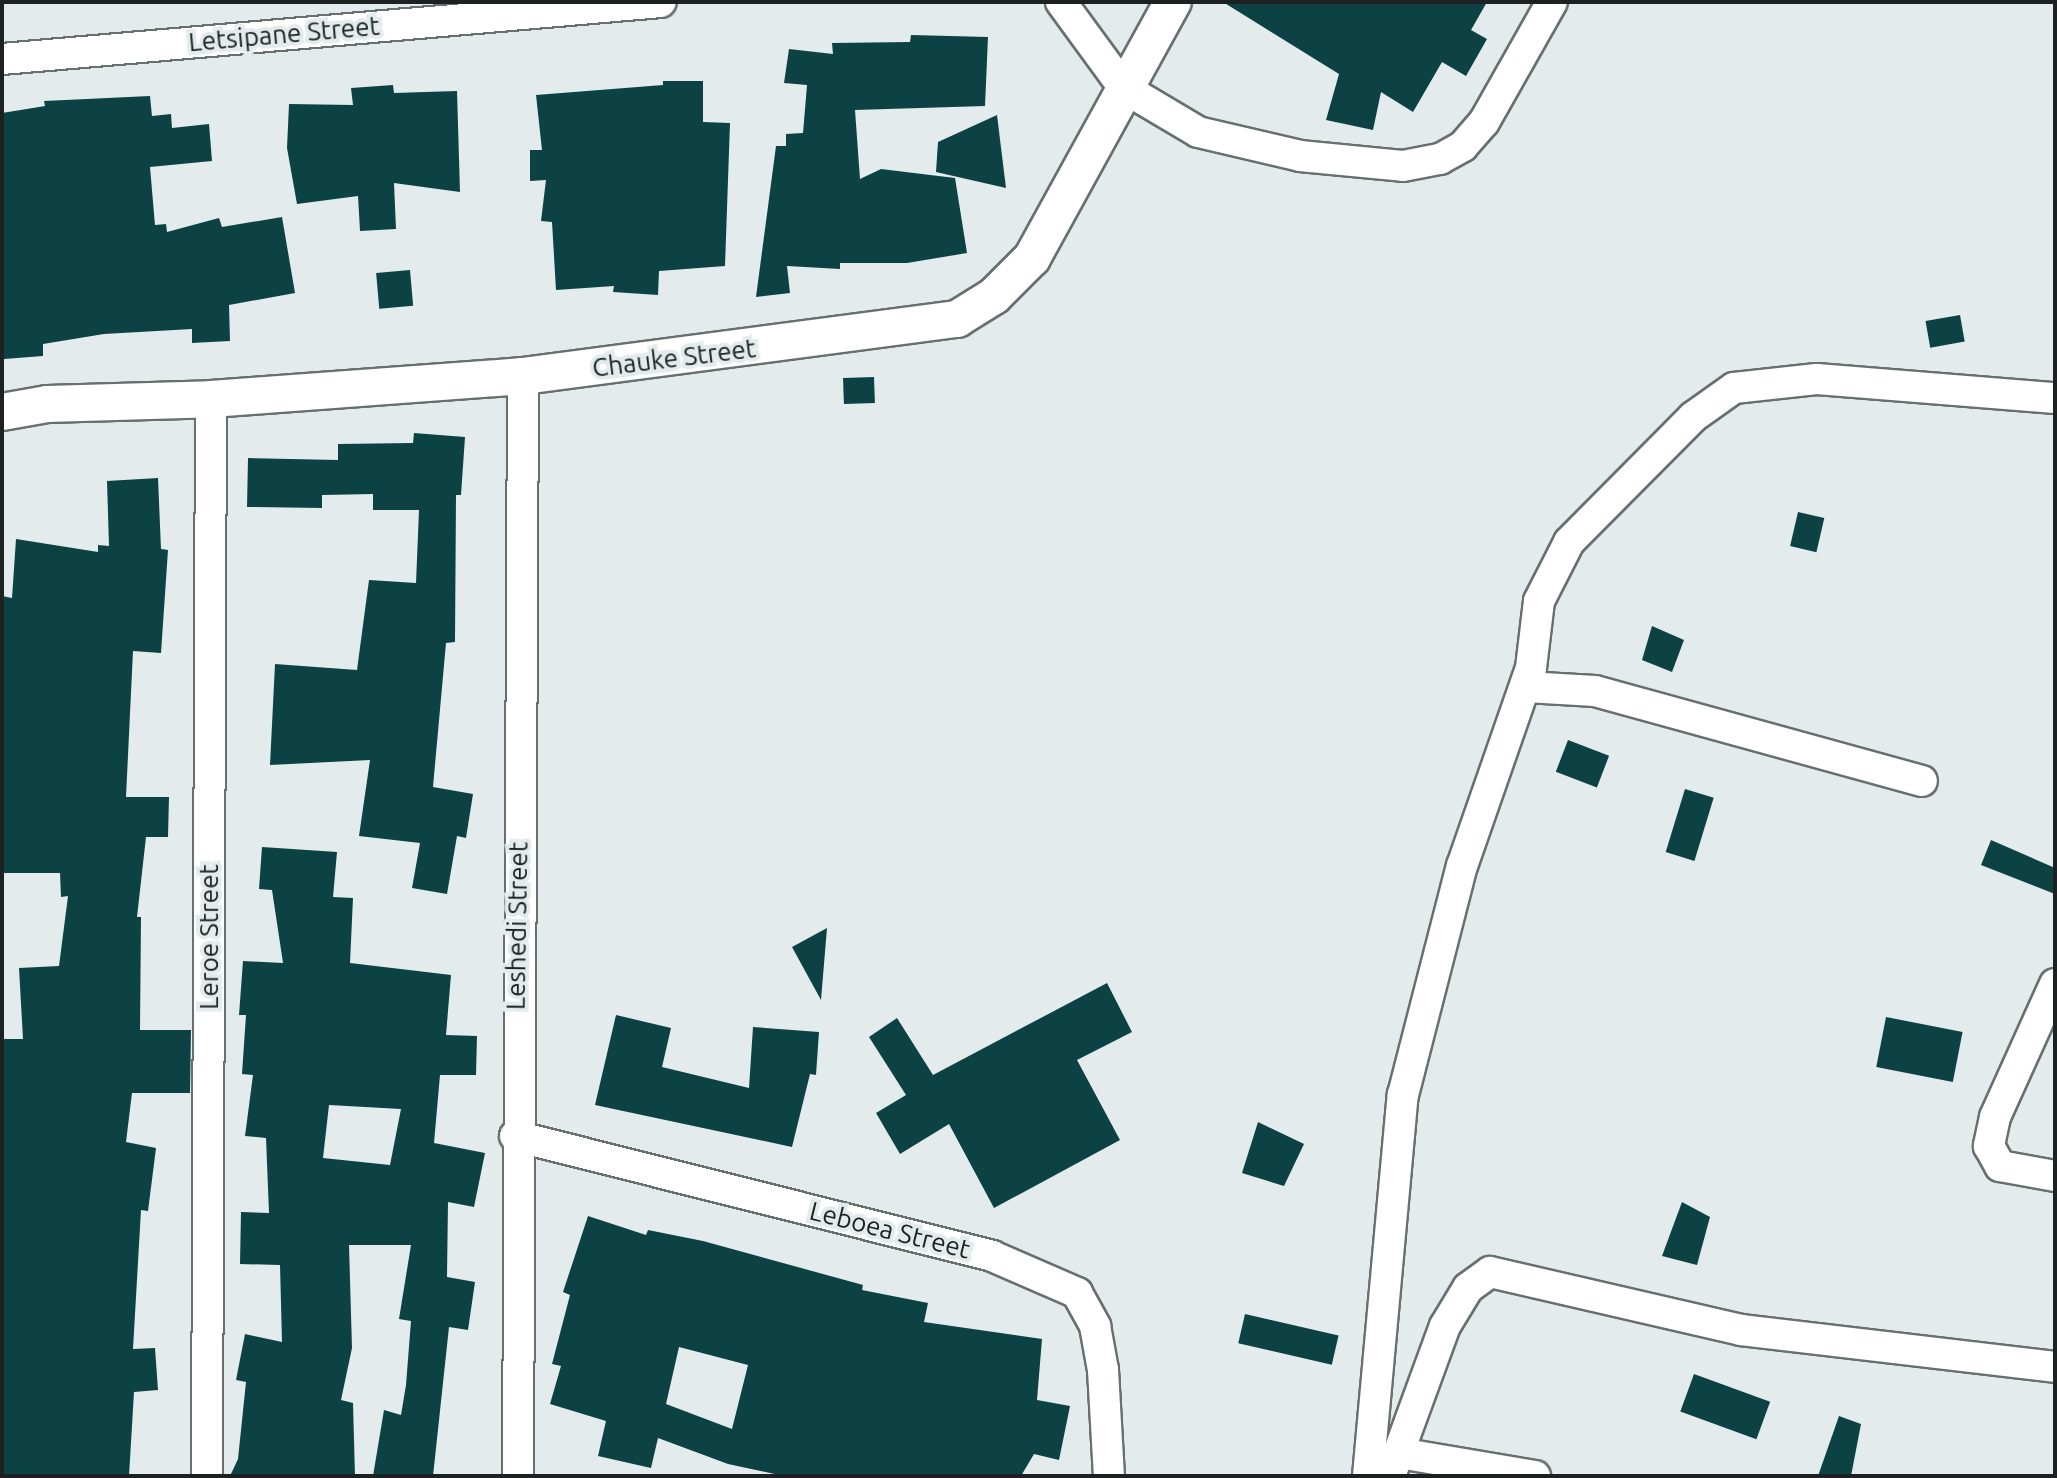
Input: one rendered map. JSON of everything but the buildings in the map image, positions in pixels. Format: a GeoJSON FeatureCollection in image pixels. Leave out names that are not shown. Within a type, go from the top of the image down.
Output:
{"type":"FeatureCollection","features":[{"type":"Feature","properties":{"kind":"street","name":"Letsipane Street"},"geometry":{"type":"LineString","coordinates":[[2,59],[661,2]]}},
{"type":"Feature","properties":{"kind":"street"},"geometry":{"type":"LineString","coordinates":[[1061,2],[1124,88],[1166,116],[1231,143],[1369,165],[1440,159],[1463,146],[1484,122],[1552,2]]}},
{"type":"Feature","properties":{"kind":"street","name":"Chauke Street"},"geometry":{"type":"LineString","coordinates":[[2,412],[47,404],[211,399],[523,376],[957,319],[994,296],[1032,258],[1173,2]]}},
{"type":"Feature","properties":{"kind":"street","name":"Leshedi Street"},"geometry":{"type":"LineString","coordinates":[[523,376],[515,1136],[527,1474]]}},
{"type":"Feature","properties":{"kind":"street"},"geometry":{"type":"LineString","coordinates":[[1368,1476],[1403,1095],[1462,866],[1526,687],[1539,601],[1569,542],[1716,398],[1761,382],[1817,379],[2055,398]]}},
{"type":"Feature","properties":{"kind":"street","name":"Leroe Street"},"geometry":{"type":"LineString","coordinates":[[207,1476],[211,399]]}},
{"type":"Feature","properties":{"kind":"street"},"geometry":{"type":"LineString","coordinates":[[1526,687],[1595,691],[1922,781]]}},
{"type":"Feature","properties":{"kind":"street"},"geometry":{"type":"LineString","coordinates":[[2055,984],[1995,1117],[1989,1146],[2000,1166],[2055,1176]]}},
{"type":"Feature","properties":{"kind":"street","name":"Leboea Street"},"geometry":{"type":"LineString","coordinates":[[515,1136],[992,1256],[1045,1274],[1077,1293],[1095,1326],[1107,1402],[1109,1476]]}},
{"type":"Feature","properties":{"kind":"street"},"geometry":{"type":"LineString","coordinates":[[1535,1476],[1394,1465],[1445,1326],[1468,1288],[1490,1272],[1741,1330],[2055,1367]]}}]}
